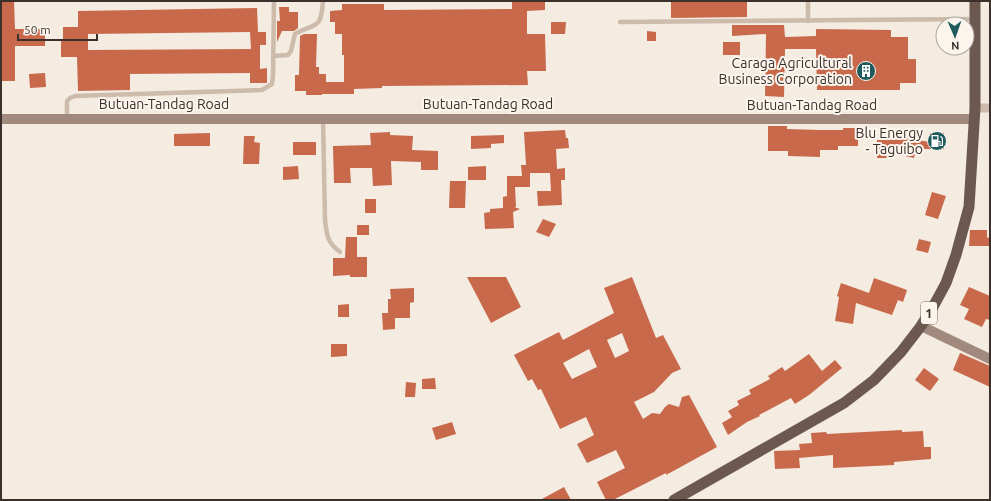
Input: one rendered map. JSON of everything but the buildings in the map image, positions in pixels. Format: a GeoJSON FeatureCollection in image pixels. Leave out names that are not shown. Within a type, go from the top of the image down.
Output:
{"type":"FeatureCollection","features":[{"type":"Feature","properties":{"kind":"highway","name":"1"},"geometry":{"type":"LineString","coordinates":[[975,1],[975,16]]}},
{"type":"Feature","properties":{"kind":"highway","name":"1"},"geometry":{"type":"LineString","coordinates":[[674,500],[844,403],[874,380],[901,352],[921,326],[946,283],[956,255],[969,207],[974,119],[976,108],[975,19]]}},
{"type":"Feature","properties":{"kind":"main road","name":"Butuan-Tandag Road"},"geometry":{"type":"LineString","coordinates":[[1,119],[974,119]]}},
{"type":"Feature","properties":{"kind":"main road"},"geometry":{"type":"LineString","coordinates":[[921,326],[990,359]]}},
{"type":"Feature","properties":{"kind":"street"},"geometry":{"type":"LineString","coordinates":[[976,108],[990,108]]}},
{"type":"Feature","properties":{"kind":"lane"},"geometry":{"type":"LineString","coordinates":[[67,119],[67,101],[75,96],[262,90],[272,84],[274,56],[274,1]]}},
{"type":"Feature","properties":{"kind":"lane"},"geometry":{"type":"LineString","coordinates":[[274,56],[288,55],[291,51],[295,34],[316,25],[320,20],[322,1]]}},
{"type":"Feature","properties":{"kind":"lane"},"geometry":{"type":"LineString","coordinates":[[808,1],[808,21]]}},
{"type":"Feature","properties":{"kind":"lane"},"geometry":{"type":"LineString","coordinates":[[620,22],[935,19]]}},
{"type":"Feature","properties":{"kind":"lane"},"geometry":{"type":"LineString","coordinates":[[323,119],[325,220],[327,235],[331,245],[340,252]]}},
{"type":"Feature","properties":{"kind":"place","name":"Caraga Agricultural Business Corporation"},"geometry":{"type":"Point","coordinates":[866,71]}},
{"type":"Feature","properties":{"kind":"place","name":"Blu Energy - Taguibo"},"geometry":{"type":"Point","coordinates":[937,141]}}]}
